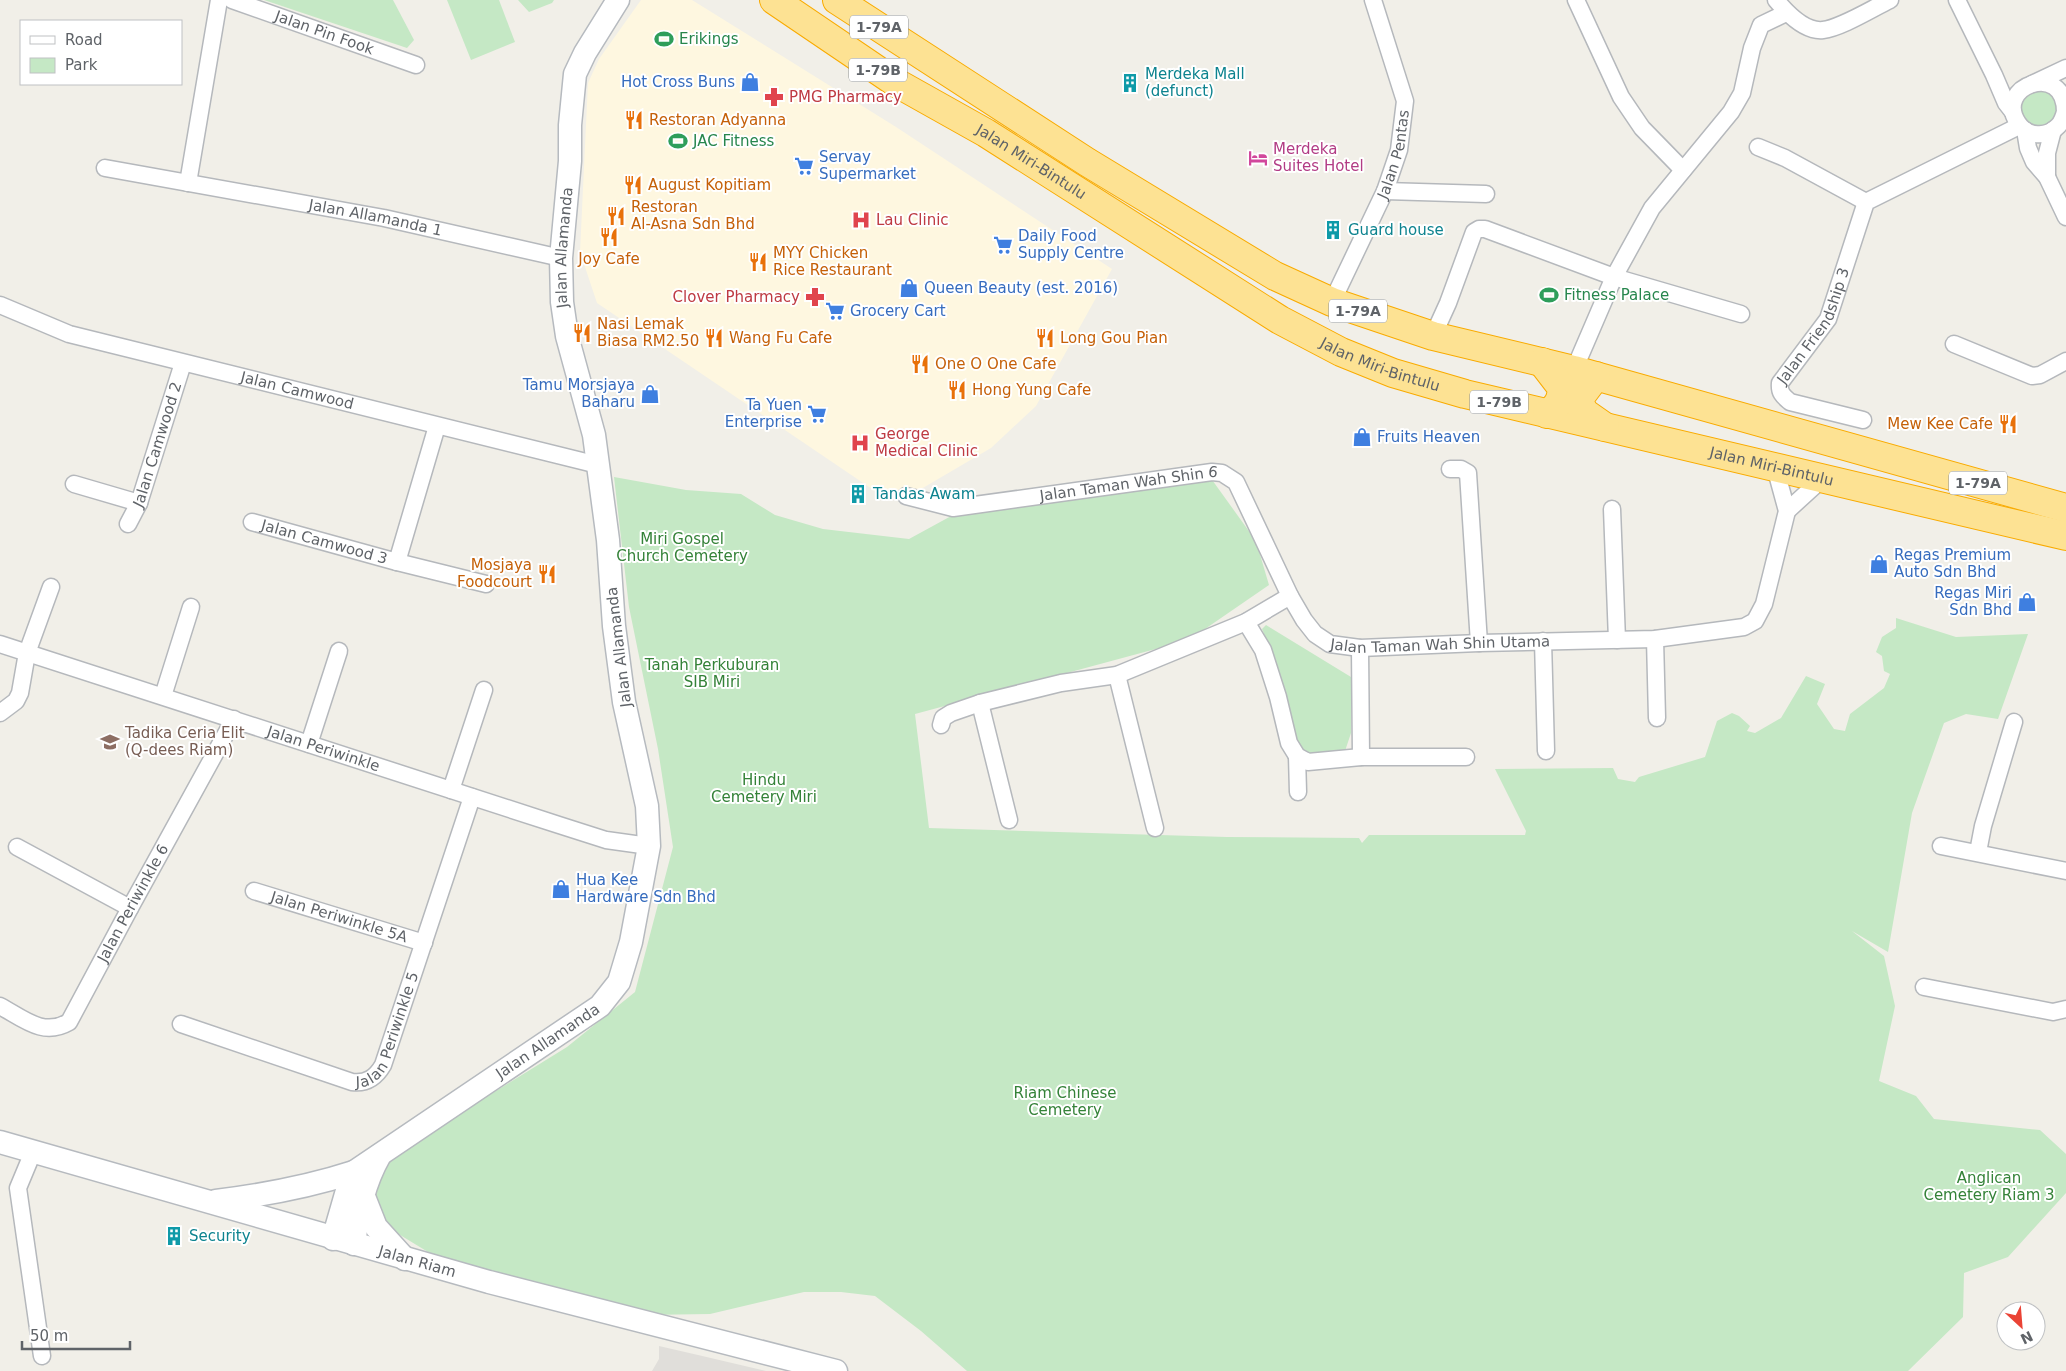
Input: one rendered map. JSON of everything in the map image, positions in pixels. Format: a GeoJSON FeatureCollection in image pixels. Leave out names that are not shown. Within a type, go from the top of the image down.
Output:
{"type":"FeatureCollection","features":[{"type":"Feature","properties":{"kind":"highway","name":"Jalan Miri-Bintulu"},"geometry":{"type":"LineString","coordinates":[[774,0],[895,82],[986,133],[1240,296],[1341,352],[1393,373],[1465,394],[2066,536]]}},
{"type":"Feature","properties":{"kind":"highway","name":"Jalan Miri-Bintulu"},"geometry":{"type":"LineString","coordinates":[[837,0],[1087,162],[1275,276],[1332,302],[1433,336],[1585,373],[2066,508]]}},
{"type":"Feature","properties":{"kind":"highway"},"geometry":{"type":"LineString","coordinates":[[920,54],[915,66],[920,78],[986,133]]}},
{"type":"Feature","properties":{"kind":"highway"},"geometry":{"type":"LineString","coordinates":[[1542,362],[1562,388],[1561,399],[1557,406],[1547,414]]}},
{"type":"Feature","properties":{"kind":"highway"},"geometry":{"type":"LineString","coordinates":[[1585,373],[1579,402],[1585,413],[1606,428]]}},
{"type":"Feature","properties":{"kind":"street"},"geometry":{"type":"LineString","coordinates":[[188,183],[219,0]]}},
{"type":"Feature","properties":{"kind":"street","name":"Jalan Pin Fook"},"geometry":{"type":"LineString","coordinates":[[232,0],[416,65]]}},
{"type":"Feature","properties":{"kind":"street","name":"Jalan Allamanda"},"geometry":{"type":"LineString","coordinates":[[205,1202],[286,1191],[354,1172],[600,1006],[619,982],[631,942],[649,846],[647,806],[624,702],[614,626],[608,540],[594,435],[567,336],[562,302],[561,258],[570,161],[570,125],[575,74],[584,53],[618,0]]}},
{"type":"Feature","properties":{"kind":"street","name":"Jalan Pentas"},"geometry":{"type":"LineString","coordinates":[[1332,302],[1385,191],[1399,150],[1405,101],[1373,0]]}},
{"type":"Feature","properties":{"kind":"street"},"geometry":{"type":"LineString","coordinates":[[1576,0],[1621,97],[1642,128],[1683,170]]}},
{"type":"Feature","properties":{"kind":"street"},"geometry":{"type":"LineString","coordinates":[[1776,0],[1786,13],[1805,26],[1822,31],[1890,0]]}},
{"type":"Feature","properties":{"kind":"street"},"geometry":{"type":"LineString","coordinates":[[1957,0],[1994,75],[2006,104],[2019,123],[2039,134],[2053,130]]}},
{"type":"Feature","properties":{"kind":"street"},"geometry":{"type":"LineString","coordinates":[[1585,373],[1614,277],[1652,208],[1732,112],[1742,93],[1752,48],[1761,25],[1786,13]]}},
{"type":"Feature","properties":{"kind":"street"},"geometry":{"type":"LineString","coordinates":[[2066,68],[2028,85],[2015,98],[2019,123],[2028,148],[2034,162],[2047,177],[2066,217]]}},
{"type":"Feature","properties":{"kind":"street"},"geometry":{"type":"LineString","coordinates":[[1994,75],[2011,85],[2046,84],[2059,91],[2063,98],[2065,110],[2063,119],[2053,130],[2047,153],[2047,177]]}},
{"type":"Feature","properties":{"kind":"street"},"geometry":{"type":"LineString","coordinates":[[1758,147],[1785,158],[1866,202],[2019,123]]}},
{"type":"Feature","properties":{"kind":"street","name":"Jalan Allamanda 1"},"geometry":{"type":"LineString","coordinates":[[105,168],[384,218],[561,258]]}},
{"type":"Feature","properties":{"kind":"street"},"geometry":{"type":"LineString","coordinates":[[1385,191],[1486,194]]}},
{"type":"Feature","properties":{"kind":"street","name":"Jalan Friendship 3"},"geometry":{"type":"LineString","coordinates":[[1863,420],[1790,402],[1782,396],[1779,390],[1780,383],[1828,319],[1866,202]]}},
{"type":"Feature","properties":{"kind":"street"},"geometry":{"type":"LineString","coordinates":[[1433,336],[1448,303],[1474,232],[1479,229],[1484,229],[1614,277],[1741,314]]}},
{"type":"Feature","properties":{"kind":"street","name":"Jalan Camwood"},"geometry":{"type":"LineString","coordinates":[[0,305],[70,334],[598,465]]}},
{"type":"Feature","properties":{"kind":"street"},"geometry":{"type":"LineString","coordinates":[[1954,344],[2032,376],[2040,375],[2066,362]]}},
{"type":"Feature","properties":{"kind":"street","name":"Jalan Camwood 2"},"geometry":{"type":"LineString","coordinates":[[128,524],[140,502],[183,363]]}},
{"type":"Feature","properties":{"kind":"street","name":"Jalan Camwood 3"},"geometry":{"type":"LineString","coordinates":[[397,562],[437,426]]}},
{"type":"Feature","properties":{"kind":"street","name":"Jalan Taman Wah Shin Utama"},"geometry":{"type":"LineString","coordinates":[[1290,596],[1315,634],[1330,644],[1360,648],[1479,642],[1655,639],[1744,627],[1755,621],[1760,615],[1772,578],[1787,511],[1775,467]]}},
{"type":"Feature","properties":{"kind":"street"},"geometry":{"type":"LineString","coordinates":[[1450,469],[1461,468],[1468,473],[1479,642]]}},
{"type":"Feature","properties":{"kind":"street","name":"Jalan Taman Wah Shin 6"},"geometry":{"type":"LineString","coordinates":[[906,496],[953,508],[1212,472],[1222,473],[1236,482],[1290,596]]}},
{"type":"Feature","properties":{"kind":"street"},"geometry":{"type":"LineString","coordinates":[[1787,511],[1822,479]]}},
{"type":"Feature","properties":{"kind":"street"},"geometry":{"type":"LineString","coordinates":[[74,484],[140,502]]}},
{"type":"Feature","properties":{"kind":"street"},"geometry":{"type":"LineString","coordinates":[[1612,509],[1617,640]]}},
{"type":"Feature","properties":{"kind":"street","name":"Jalan Camwood 3"},"geometry":{"type":"LineString","coordinates":[[252,522],[397,562],[486,584]]}},
{"type":"Feature","properties":{"kind":"street"},"geometry":{"type":"LineString","coordinates":[[0,713],[16,701],[20,693],[27,653],[51,587]]}},
{"type":"Feature","properties":{"kind":"street"},"geometry":{"type":"LineString","coordinates":[[941,725],[943,718],[951,712],[980,703],[1062,683],[1117,675],[1246,622],[1290,596]]}},
{"type":"Feature","properties":{"kind":"street"},"geometry":{"type":"LineString","coordinates":[[163,696],[191,607]]}},
{"type":"Feature","properties":{"kind":"street"},"geometry":{"type":"LineString","coordinates":[[1246,622],[1263,650],[1278,697],[1289,743],[1297,756],[1308,762],[1361,756],[1466,757]]}},
{"type":"Feature","properties":{"kind":"street"},"geometry":{"type":"LineString","coordinates":[[1655,639],[1657,718]]}},
{"type":"Feature","properties":{"kind":"street"},"geometry":{"type":"LineString","coordinates":[[1544,641],[1546,751]]}},
{"type":"Feature","properties":{"kind":"street","name":"Jalan Periwinkle"},"geometry":{"type":"LineString","coordinates":[[0,644],[606,840],[649,846]]}},
{"type":"Feature","properties":{"kind":"street"},"geometry":{"type":"LineString","coordinates":[[1360,648],[1361,756]]}},
{"type":"Feature","properties":{"kind":"street"},"geometry":{"type":"LineString","coordinates":[[310,744],[339,651]]}},
{"type":"Feature","properties":{"kind":"street"},"geometry":{"type":"LineString","coordinates":[[1117,675],[1155,828]]}},
{"type":"Feature","properties":{"kind":"street"},"geometry":{"type":"LineString","coordinates":[[451,790],[484,690]]}},
{"type":"Feature","properties":{"kind":"street"},"geometry":{"type":"LineString","coordinates":[[980,703],[1009,820]]}},
{"type":"Feature","properties":{"kind":"street","name":"Jalan Periwinkle 6"},"geometry":{"type":"LineString","coordinates":[[0,1006],[36,1026],[59,1028],[69,1022],[234,719]]}},
{"type":"Feature","properties":{"kind":"street"},"geometry":{"type":"LineString","coordinates":[[1978,852],[1983,826],[2014,722]]}},
{"type":"Feature","properties":{"kind":"street"},"geometry":{"type":"LineString","coordinates":[[1297,756],[1298,792]]}},
{"type":"Feature","properties":{"kind":"street","name":"Jalan Periwinkle 5"},"geometry":{"type":"LineString","coordinates":[[181,1024],[352,1082],[360,1083],[370,1080],[383,1065],[472,797]]}},
{"type":"Feature","properties":{"kind":"street"},"geometry":{"type":"LineString","coordinates":[[1941,846],[2066,871]]}},
{"type":"Feature","properties":{"kind":"street"},"geometry":{"type":"LineString","coordinates":[[18,847],[130,908]]}},
{"type":"Feature","properties":{"kind":"street","name":"Jalan Periwinkle 5A"},"geometry":{"type":"LineString","coordinates":[[254,891],[424,943]]}},
{"type":"Feature","properties":{"kind":"street"},"geometry":{"type":"LineString","coordinates":[[1924,987],[2053,1012],[2066,1009]]}},
{"type":"Feature","properties":{"kind":"street","name":"Jalan Riam"},"geometry":{"type":"LineString","coordinates":[[0,1142],[405,1259],[836,1371]]}},
{"type":"Feature","properties":{"kind":"street"},"geometry":{"type":"LineString","coordinates":[[33,1152],[18,1188],[42,1356]]}},
{"type":"Feature","properties":{"kind":"street","name":"Jalan Allamanda"},"geometry":{"type":"LineString","coordinates":[[344,1242],[357,1221],[370,1172],[382,1152]]}},
{"type":"Feature","properties":{"kind":"street"},"geometry":{"type":"LineString","coordinates":[[344,1242],[348,1187],[354,1172]]}},
{"type":"Feature","properties":{"kind":"street"},"geometry":{"type":"LineString","coordinates":[[363,1194],[376,1227],[405,1259]]}},
{"type":"Feature","properties":{"kind":"shaded area"},"geometry":{"type":"Polygon","coordinates":[[[641,0],[692,0],[896,127],[1112,269],[1036,406],[991,448],[904,499],[875,491],[597,303],[580,252],[588,83],[599,59],[641,0]]]}},
{"type":"Feature","properties":{"kind":"shaded area"},"geometry":{"type":"Polygon","coordinates":[[[659,1346],[766,1371],[652,1371],[659,1359],[659,1346]]]}},
{"type":"Feature","properties":{"kind":"green space"},"geometry":{"type":"Polygon","coordinates":[[[264,0],[393,0],[414,40],[407,48],[264,0]]]}},
{"type":"Feature","properties":{"kind":"green space"},"geometry":{"type":"Polygon","coordinates":[[[447,0],[499,0],[515,42],[471,60],[447,0]]]}},
{"type":"Feature","properties":{"kind":"green space"},"geometry":{"type":"Polygon","coordinates":[[[518,0],[554,0],[552,3],[529,12],[518,0]]]}},
{"type":"Feature","properties":{"kind":"green space"},"geometry":{"type":"Polygon","coordinates":[[[2049,88],[2062,111],[2042,131],[2021,122],[2019,100],[2023,94],[2049,88]]]}},
{"type":"Feature","properties":{"kind":"green space","name":"Riam Chinese Cemetery"},"geometry":{"type":"Polygon","coordinates":[[[614,477],[686,490],[741,494],[775,515],[823,529],[909,539],[953,515],[1210,477],[1256,541],[1269,585],[1189,640],[915,714],[929,828],[1227,837],[1359,838],[1362,843],[1369,835],[1525,835],[1526,831],[1495,769],[1613,768],[1618,779],[1635,782],[1639,777],[1705,757],[1717,721],[1732,713],[1739,716],[1750,726],[1747,731],[1755,733],[1781,718],[1806,676],[1825,684],[1817,704],[1834,729],[1845,731],[1850,714],[1884,688],[1890,674],[1884,671],[1882,656],[1876,652],[1882,637],[1896,628],[1896,618],[1956,637],[2028,634],[1998,719],[1966,714],[1944,723],[1912,813],[1888,952],[1852,931],[1884,956],[1895,1006],[1879,1081],[1916,1096],[1934,1119],[2040,1130],[2066,1154],[2066,1193],[2008,1257],[1964,1273],[1963,1317],[1908,1371],[967,1371],[921,1331],[875,1296],[841,1292],[804,1292],[710,1314],[644,1315],[505,1282],[428,1252],[382,1224],[376,1198],[379,1175],[400,1150],[567,1047],[635,992],[673,847],[658,749],[629,607],[614,477]]]}},
{"type":"Feature","properties":{"kind":"green space"},"geometry":{"type":"Polygon","coordinates":[[[1266,625],[1351,677],[1351,733],[1345,751],[1309,754],[1300,751],[1296,743],[1278,671],[1262,629],[1266,625]]]}},
{"type":"Feature","properties":{"kind":"place","name":"Erikings"},"geometry":{"type":"Point","coordinates":[664,39]}},
{"type":"Feature","properties":{"kind":"place","name":"Hot Cross Buns"},"geometry":{"type":"Point","coordinates":[750,82]}},
{"type":"Feature","properties":{"kind":"place","name":"Merdeka Mall (defunct)"},"geometry":{"type":"Point","coordinates":[1130,83]}},
{"type":"Feature","properties":{"kind":"place","name":"PMG Pharmacy"},"geometry":{"type":"Point","coordinates":[774,97]}},
{"type":"Feature","properties":{"kind":"place","name":"Restoran Adyanna"},"geometry":{"type":"Point","coordinates":[634,120]}},
{"type":"Feature","properties":{"kind":"place","name":"JAC Fitness"},"geometry":{"type":"Point","coordinates":[678,141]}},
{"type":"Feature","properties":{"kind":"place","name":"Merdeka Suites Hotel"},"geometry":{"type":"Point","coordinates":[1258,158]}},
{"type":"Feature","properties":{"kind":"place","name":"Servay Supermarket"},"geometry":{"type":"Point","coordinates":[804,166]}},
{"type":"Feature","properties":{"kind":"place","name":"August Kopitiam"},"geometry":{"type":"Point","coordinates":[633,185]}},
{"type":"Feature","properties":{"kind":"place","name":"Restoran Al-Asna Sdn Bhd"},"geometry":{"type":"Point","coordinates":[616,216]}},
{"type":"Feature","properties":{"kind":"place","name":"Lau Clinic"},"geometry":{"type":"Point","coordinates":[861,220]}},
{"type":"Feature","properties":{"kind":"place","name":"Guard house"},"geometry":{"type":"Point","coordinates":[1333,230]}},
{"type":"Feature","properties":{"kind":"place","name":"Joy Cafe"},"geometry":{"type":"Point","coordinates":[609,237]}},
{"type":"Feature","properties":{"kind":"place","name":"Daily Food Supply Centre"},"geometry":{"type":"Point","coordinates":[1003,245]}},
{"type":"Feature","properties":{"kind":"place","name":"MYY Chicken Rice Restaurant"},"geometry":{"type":"Point","coordinates":[758,262]}},
{"type":"Feature","properties":{"kind":"place","name":"Queen Beauty (est. 2016)"},"geometry":{"type":"Point","coordinates":[909,288]}},
{"type":"Feature","properties":{"kind":"place","name":"Fitness Palace"},"geometry":{"type":"Point","coordinates":[1549,295]}},
{"type":"Feature","properties":{"kind":"place","name":"Clover Pharmacy"},"geometry":{"type":"Point","coordinates":[815,297]}},
{"type":"Feature","properties":{"kind":"place","name":"Grocery Cart"},"geometry":{"type":"Point","coordinates":[835,311]}},
{"type":"Feature","properties":{"kind":"place","name":"Nasi Lemak Biasa RM2.50"},"geometry":{"type":"Point","coordinates":[582,333]}},
{"type":"Feature","properties":{"kind":"place","name":"Wang Fu Cafe"},"geometry":{"type":"Point","coordinates":[714,338]}},
{"type":"Feature","properties":{"kind":"place","name":"Long Gou Pian"},"geometry":{"type":"Point","coordinates":[1045,338]}},
{"type":"Feature","properties":{"kind":"place","name":"One O One Cafe"},"geometry":{"type":"Point","coordinates":[920,364]}},
{"type":"Feature","properties":{"kind":"place","name":"Hong Yung Cafe"},"geometry":{"type":"Point","coordinates":[957,390]}},
{"type":"Feature","properties":{"kind":"place","name":"Tamu Morsjaya Baharu"},"geometry":{"type":"Point","coordinates":[650,394]}},
{"type":"Feature","properties":{"kind":"place","name":"Ta Yuen Enterprise"},"geometry":{"type":"Point","coordinates":[817,414]}},
{"type":"Feature","properties":{"kind":"place","name":"Mew Kee Cafe"},"geometry":{"type":"Point","coordinates":[2008,424]}},
{"type":"Feature","properties":{"kind":"place","name":"Fruits Heaven"},"geometry":{"type":"Point","coordinates":[1362,437]}},
{"type":"Feature","properties":{"kind":"place","name":"George Medical Clinic"},"geometry":{"type":"Point","coordinates":[860,443]}},
{"type":"Feature","properties":{"kind":"place","name":"Tandas Awam"},"geometry":{"type":"Point","coordinates":[858,494]}},
{"type":"Feature","properties":{"kind":"place","name":"Regas Premium Auto Sdn Bhd"},"geometry":{"type":"Point","coordinates":[1879,564]}},
{"type":"Feature","properties":{"kind":"place","name":"Mosjaya Foodcourt"},"geometry":{"type":"Point","coordinates":[547,574]}},
{"type":"Feature","properties":{"kind":"place","name":"Regas Miri Sdn Bhd"},"geometry":{"type":"Point","coordinates":[2027,602]}},
{"type":"Feature","properties":{"kind":"place","name":"Tadika Ceria Elit (Q-dees Riam)"},"geometry":{"type":"Point","coordinates":[110,742]}},
{"type":"Feature","properties":{"kind":"place","name":"Hua Kee Hardware Sdn Bhd"},"geometry":{"type":"Point","coordinates":[561,889]}},
{"type":"Feature","properties":{"kind":"place","name":"Security"},"geometry":{"type":"Point","coordinates":[174,1236]}},
{"type":"Feature","properties":{"kind":"park label","name":"Miri Gospel Church Cemetery"},"geometry":{"type":"Point","coordinates":[682,548]}},
{"type":"Feature","properties":{"kind":"park label","name":"Tanah Perkuburan SIB Miri"},"geometry":{"type":"Point","coordinates":[712,674]}},
{"type":"Feature","properties":{"kind":"park label","name":"Hindu Cemetery Miri"},"geometry":{"type":"Point","coordinates":[764,788]}},
{"type":"Feature","properties":{"kind":"park label","name":"Anglican Cemetery Riam 3"},"geometry":{"type":"Point","coordinates":[1989,1186]}}]}
